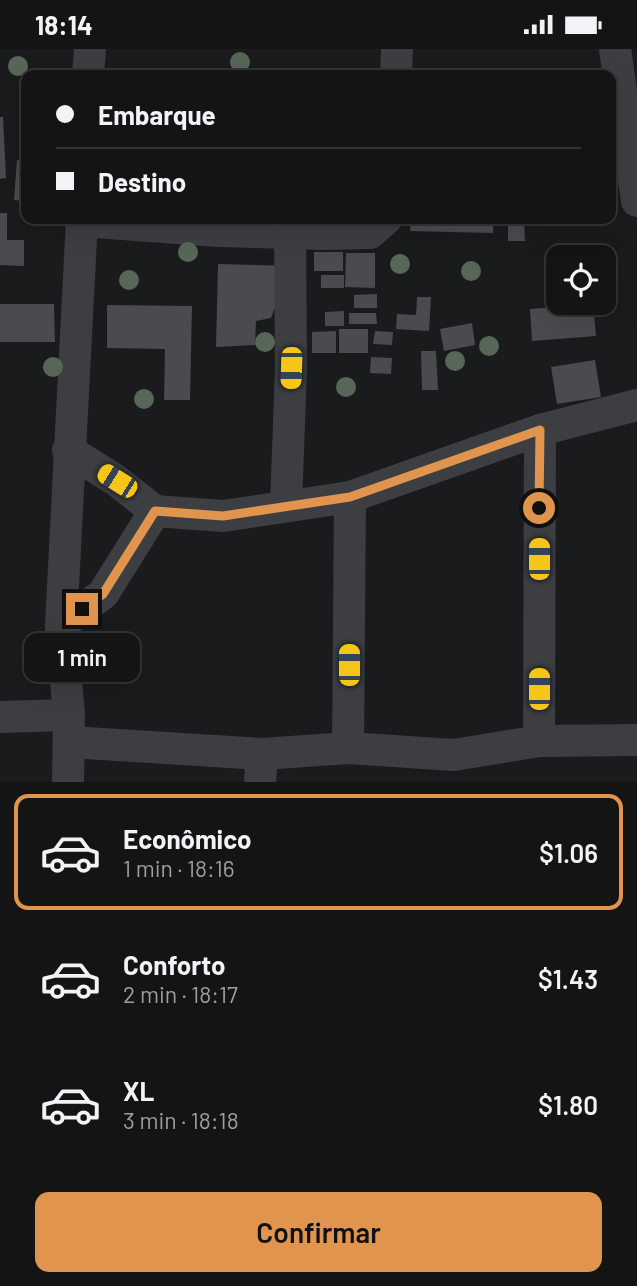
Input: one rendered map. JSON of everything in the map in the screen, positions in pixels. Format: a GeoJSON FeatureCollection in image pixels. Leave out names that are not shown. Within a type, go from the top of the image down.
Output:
{"type":"FeatureCollection","features":[{"type":"Feature","properties":{"kind":"street"},"geometry":{"type":"LineString","coordinates":[[88,70],[90,49]]}},
{"type":"Feature","properties":{"kind":"street"},"geometry":{"type":"LineString","coordinates":[[396,70],[397,49]]}},
{"type":"Feature","properties":{"kind":"street"},"geometry":{"type":"LineString","coordinates":[[615,49],[637,201]]}},
{"type":"Feature","properties":{"kind":"street"},"geometry":{"type":"LineString","coordinates":[[68,782],[69,729],[61,625],[82,224]]}},
{"type":"Feature","properties":{"kind":"street"},"geometry":{"type":"LineString","coordinates":[[131,224],[218,231],[370,233],[380,224]]}},
{"type":"Feature","properties":{"kind":"street"},"geometry":{"type":"LineString","coordinates":[[286,506],[291,368],[290,233]]}},
{"type":"Feature","properties":{"kind":"street"},"geometry":{"type":"LineString","coordinates":[[68,450],[117,481],[155,511],[223,516],[350,497],[540,430],[637,405]]}},
{"type":"Feature","properties":{"kind":"street"},"geometry":{"type":"LineString","coordinates":[[539,741],[540,430]]}},
{"type":"Feature","properties":{"kind":"street"},"geometry":{"type":"LineString","coordinates":[[348,748],[350,497]]}},
{"type":"Feature","properties":{"kind":"street"},"geometry":{"type":"LineString","coordinates":[[61,625],[103,594],[155,511]]}},
{"type":"Feature","properties":{"kind":"street"},"geometry":{"type":"LineString","coordinates":[[0,717],[261,768],[348,748],[454,768],[539,741],[637,740]]}},
{"type":"Feature","properties":{"kind":"building"},"geometry":{"type":"Polygon","coordinates":[[[0,117],[3,117],[6,178],[0,179],[0,117]]]}},
{"type":"Feature","properties":{"kind":"building"},"geometry":{"type":"Polygon","coordinates":[[[17,160],[21,160],[21,201],[14,200],[17,160]]]}},
{"type":"Feature","properties":{"kind":"building"},"geometry":{"type":"Polygon","coordinates":[[[0,213],[7,213],[7,240],[24,240],[24,266],[0,265],[0,213]]]}},
{"type":"Feature","properties":{"kind":"building"},"geometry":{"type":"Polygon","coordinates":[[[411,224],[493,224],[493,233],[410,231],[411,224]]]}},
{"type":"Feature","properties":{"kind":"building"},"geometry":{"type":"Polygon","coordinates":[[[508,224],[524,224],[525,241],[508,241],[508,224]]]}},
{"type":"Feature","properties":{"kind":"building"},"geometry":{"type":"Polygon","coordinates":[[[314,252],[343,252],[343,271],[314,271],[314,252]]]}},
{"type":"Feature","properties":{"kind":"building"},"geometry":{"type":"Polygon","coordinates":[[[346,253],[375,253],[375,288],[345,287],[346,253]]]}},
{"type":"Feature","properties":{"kind":"building"},"geometry":{"type":"Polygon","coordinates":[[[218,264],[290,266],[271,318],[256,321],[255,345],[216,347],[218,264]]]}},
{"type":"Feature","properties":{"kind":"building"},"geometry":{"type":"Polygon","coordinates":[[[321,275],[344,275],[344,288],[321,288],[321,275]]]}},
{"type":"Feature","properties":{"kind":"building"},"geometry":{"type":"Polygon","coordinates":[[[377,294],[377,308],[354,308],[354,295],[377,294]]]}},
{"type":"Feature","properties":{"kind":"building"},"geometry":{"type":"Polygon","coordinates":[[[417,297],[431,297],[429,331],[396,329],[397,314],[416,315],[417,297]]]}},
{"type":"Feature","properties":{"kind":"building"},"geometry":{"type":"Polygon","coordinates":[[[0,304],[54,304],[55,342],[0,342],[0,304]]]}},
{"type":"Feature","properties":{"kind":"building"},"geometry":{"type":"Polygon","coordinates":[[[107,305],[192,306],[190,400],[164,400],[165,349],[107,348],[107,305]]]}},
{"type":"Feature","properties":{"kind":"building"},"geometry":{"type":"Polygon","coordinates":[[[546,308],[546,315],[594,315],[596,336],[532,341],[530,309],[546,308]]]}},
{"type":"Feature","properties":{"kind":"building"},"geometry":{"type":"Polygon","coordinates":[[[344,311],[344,326],[325,326],[325,312],[344,311]]]}},
{"type":"Feature","properties":{"kind":"building"},"geometry":{"type":"Polygon","coordinates":[[[349,313],[376,313],[377,324],[349,324],[349,313]]]}},
{"type":"Feature","properties":{"kind":"building"},"geometry":{"type":"Polygon","coordinates":[[[472,323],[475,345],[444,351],[440,329],[472,323]]]}},
{"type":"Feature","properties":{"kind":"building"},"geometry":{"type":"Polygon","coordinates":[[[339,329],[368,329],[368,353],[339,353],[339,329]]]}},
{"type":"Feature","properties":{"kind":"building"},"geometry":{"type":"Polygon","coordinates":[[[336,331],[336,353],[312,353],[312,332],[336,331]]]}},
{"type":"Feature","properties":{"kind":"building"},"geometry":{"type":"Polygon","coordinates":[[[375,331],[393,332],[392,345],[373,344],[375,331]]]}},
{"type":"Feature","properties":{"kind":"building"},"geometry":{"type":"Polygon","coordinates":[[[421,351],[436,351],[438,390],[422,390],[421,351]]]}},
{"type":"Feature","properties":{"kind":"building"},"geometry":{"type":"Polygon","coordinates":[[[371,357],[392,358],[391,374],[370,373],[371,357]]]}},
{"type":"Feature","properties":{"kind":"building"},"geometry":{"type":"Polygon","coordinates":[[[595,360],[601,397],[557,404],[551,367],[595,360]]]}},
{"type":"Feature","properties":{"kind":"route"},"geometry":{"type":"LineString","coordinates":[[82,609],[103,594],[155,511],[223,516],[350,497],[540,430],[539,508]]}}]}
